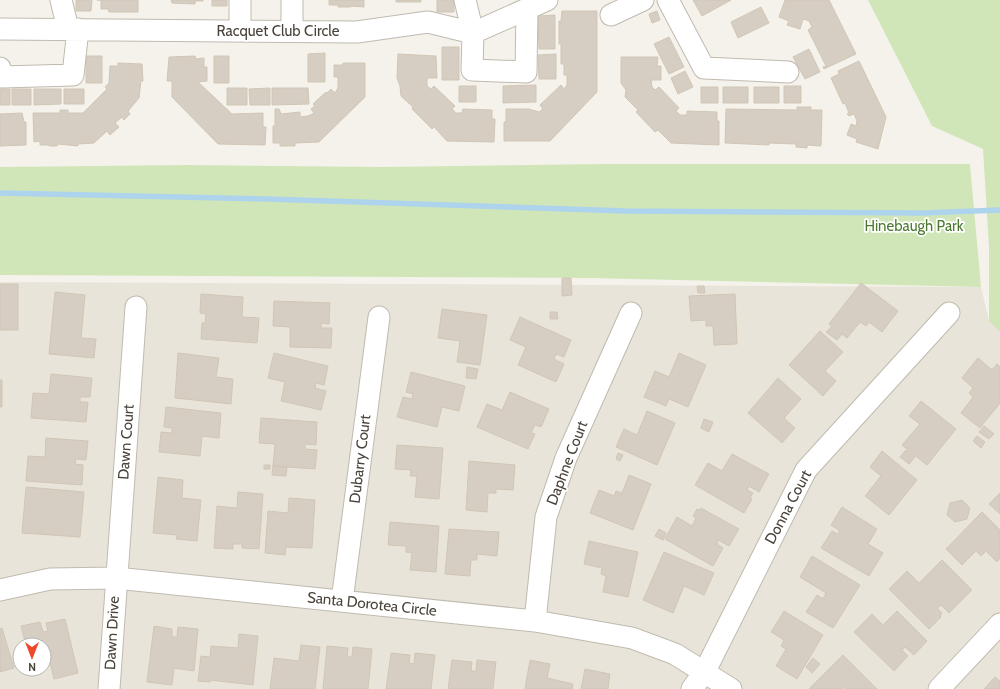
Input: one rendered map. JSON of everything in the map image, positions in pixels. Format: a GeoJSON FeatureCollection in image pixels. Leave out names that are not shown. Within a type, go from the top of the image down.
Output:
{"type":"FeatureCollection","features":[{"type":"Feature","properties":{"kind":"street"},"geometry":{"type":"LineString","coordinates":[[0,68],[2,77],[74,75],[73,29],[61,0]]}},
{"type":"Feature","properties":{"kind":"street"},"geometry":{"type":"LineString","coordinates":[[240,0],[240,31]]}},
{"type":"Feature","properties":{"kind":"street"},"geometry":{"type":"LineString","coordinates":[[292,0],[292,31]]}},
{"type":"Feature","properties":{"kind":"street"},"geometry":{"type":"LineString","coordinates":[[465,0],[473,33],[472,70],[526,72],[527,9]]}},
{"type":"Feature","properties":{"kind":"street"},"geometry":{"type":"LineString","coordinates":[[473,33],[548,0]]}},
{"type":"Feature","properties":{"kind":"street"},"geometry":{"type":"LineString","coordinates":[[611,15],[643,0]]}},
{"type":"Feature","properties":{"kind":"street"},"geometry":{"type":"LineString","coordinates":[[668,0],[704,68],[788,72]]}},
{"type":"Feature","properties":{"kind":"street","name":"Racquet Club Circle"},"geometry":{"type":"LineString","coordinates":[[0,29],[357,32],[428,22],[473,33]]}},
{"type":"Feature","properties":{"kind":"street","name":"Dawn Court"},"geometry":{"type":"LineString","coordinates":[[116,578],[136,307]]}},
{"type":"Feature","properties":{"kind":"street","name":"Daphne Court"},"geometry":{"type":"LineString","coordinates":[[535,621],[546,517],[566,458],[631,313]]}},
{"type":"Feature","properties":{"kind":"street","name":"Donna Court"},"geometry":{"type":"LineString","coordinates":[[692,689],[705,671],[806,470],[949,313]]}},
{"type":"Feature","properties":{"kind":"street","name":"Dubarry Court"},"geometry":{"type":"LineString","coordinates":[[342,601],[379,317]]}},
{"type":"Feature","properties":{"kind":"street","name":"Santa Dorotea Circle"},"geometry":{"type":"LineString","coordinates":[[0,590],[50,579],[116,578],[535,621],[632,638],[675,654],[705,671],[731,689]]}},
{"type":"Feature","properties":{"kind":"street","name":"Dawn Drive"},"geometry":{"type":"LineString","coordinates":[[109,689],[116,578]]}},
{"type":"Feature","properties":{"kind":"street"},"geometry":{"type":"LineString","coordinates":[[939,689],[1000,624]]}},
{"type":"Feature","properties":{"kind":"shaded area"},"geometry":{"type":"Polygon","coordinates":[[[0,282],[981,287],[989,321],[1000,332],[1000,689],[0,689],[0,282]]]}},
{"type":"Feature","properties":{"kind":"green space"},"geometry":{"type":"Polygon","coordinates":[[[868,0],[1000,0],[1000,332],[989,321],[989,248],[983,149],[932,126],[868,0]]]}},
{"type":"Feature","properties":{"kind":"green space","name":"Hinebaugh Park"},"geometry":{"type":"Polygon","coordinates":[[[603,164],[970,164],[981,287],[589,278],[0,275],[0,167],[188,165],[383,167],[603,164]]]}},
{"type":"Feature","properties":{"kind":"building"},"geometry":{"type":"Polygon","coordinates":[[[76,0],[92,0],[91,11],[76,11],[76,0]]]}},
{"type":"Feature","properties":{"kind":"building"},"geometry":{"type":"Polygon","coordinates":[[[101,0],[138,0],[138,12],[109,12],[108,9],[101,9],[101,0]]]}},
{"type":"Feature","properties":{"kind":"building"},"geometry":{"type":"Polygon","coordinates":[[[171,0],[203,1],[195,1],[195,4],[172,3],[171,0]]]}},
{"type":"Feature","properties":{"kind":"building"},"geometry":{"type":"Polygon","coordinates":[[[212,0],[227,0],[227,6],[212,6],[212,0]]]}},
{"type":"Feature","properties":{"kind":"building"},"geometry":{"type":"Polygon","coordinates":[[[329,0],[364,0],[364,7],[338,7],[338,5],[329,5],[329,0]]]}},
{"type":"Feature","properties":{"kind":"building"},"geometry":{"type":"Polygon","coordinates":[[[396,0],[421,0],[421,2],[396,2],[396,0]]]}},
{"type":"Feature","properties":{"kind":"building"},"geometry":{"type":"Polygon","coordinates":[[[437,0],[454,0],[454,12],[437,12],[437,0]]]}},
{"type":"Feature","properties":{"kind":"building"},"geometry":{"type":"Polygon","coordinates":[[[693,0],[731,0],[702,16],[693,0]]]}},
{"type":"Feature","properties":{"kind":"building"},"geometry":{"type":"Polygon","coordinates":[[[785,0],[829,0],[856,54],[824,69],[823,67],[826,66],[808,30],[812,27],[809,21],[803,19],[800,29],[787,25],[789,21],[779,17],[785,0]]]}},
{"type":"Feature","properties":{"kind":"building"},"geometry":{"type":"Polygon","coordinates":[[[761,7],[769,23],[738,38],[731,22],[761,7]]]}},
{"type":"Feature","properties":{"kind":"building"},"geometry":{"type":"Polygon","coordinates":[[[562,11],[597,11],[597,92],[550,141],[504,141],[506,109],[529,109],[539,112],[543,109],[540,105],[561,85],[564,89],[567,85],[567,75],[564,75],[564,64],[561,64],[561,44],[559,44],[559,21],[561,21],[562,11]]]}},
{"type":"Feature","properties":{"kind":"building"},"geometry":{"type":"Polygon","coordinates":[[[657,11],[660,20],[652,23],[649,14],[657,11]]]}},
{"type":"Feature","properties":{"kind":"building"},"geometry":{"type":"Polygon","coordinates":[[[555,15],[555,49],[539,49],[538,16],[555,15]]]}},
{"type":"Feature","properties":{"kind":"building"},"geometry":{"type":"Polygon","coordinates":[[[669,37],[684,67],[669,74],[654,44],[669,37]]]}},
{"type":"Feature","properties":{"kind":"building"},"geometry":{"type":"Polygon","coordinates":[[[442,47],[459,47],[459,80],[442,80],[442,47]]]}},
{"type":"Feature","properties":{"kind":"building"},"geometry":{"type":"Polygon","coordinates":[[[809,49],[820,72],[805,79],[793,57],[809,49]]]}},
{"type":"Feature","properties":{"kind":"building"},"geometry":{"type":"Polygon","coordinates":[[[325,53],[325,82],[308,82],[308,54],[325,53]]]}},
{"type":"Feature","properties":{"kind":"building"},"geometry":{"type":"Polygon","coordinates":[[[398,54],[436,56],[437,78],[427,78],[427,86],[431,89],[434,86],[455,106],[452,109],[456,113],[462,113],[463,109],[492,110],[492,119],[495,119],[494,142],[447,141],[434,127],[432,129],[412,109],[413,107],[401,96],[397,78],[398,54]]]}},
{"type":"Feature","properties":{"kind":"building"},"geometry":{"type":"Polygon","coordinates":[[[556,54],[556,79],[539,79],[538,55],[556,54]]]}},
{"type":"Feature","properties":{"kind":"building"},"geometry":{"type":"Polygon","coordinates":[[[86,56],[102,56],[102,83],[86,83],[86,56]]]}},
{"type":"Feature","properties":{"kind":"building"},"geometry":{"type":"Polygon","coordinates":[[[195,56],[196,59],[204,58],[204,67],[207,67],[207,81],[198,82],[232,114],[263,113],[263,127],[266,127],[265,145],[218,144],[172,97],[172,81],[167,81],[169,57],[195,56]]]}},
{"type":"Feature","properties":{"kind":"building"},"geometry":{"type":"Polygon","coordinates":[[[214,56],[229,56],[229,83],[214,83],[214,56]]]}},
{"type":"Feature","properties":{"kind":"building"},"geometry":{"type":"Polygon","coordinates":[[[621,57],[658,57],[657,66],[661,66],[661,80],[651,80],[652,87],[655,90],[659,87],[679,108],[676,111],[680,115],[687,115],[687,111],[717,112],[717,121],[719,121],[719,145],[671,143],[658,130],[655,132],[636,112],[638,110],[625,97],[626,90],[621,83],[621,57]]]}},
{"type":"Feature","properties":{"kind":"building"},"geometry":{"type":"Polygon","coordinates":[[[859,61],[886,117],[878,149],[856,142],[857,139],[847,135],[851,124],[856,126],[857,121],[854,114],[849,116],[847,114],[849,113],[845,103],[843,104],[831,78],[839,74],[838,71],[859,61]]]}},
{"type":"Feature","properties":{"kind":"building"},"geometry":{"type":"Polygon","coordinates":[[[118,63],[142,64],[143,81],[141,81],[139,98],[128,111],[130,114],[124,120],[122,117],[115,123],[119,127],[110,135],[107,131],[94,143],[78,144],[78,146],[58,144],[57,146],[49,146],[40,145],[40,141],[34,142],[33,113],[60,113],[60,110],[68,110],[68,113],[83,113],[107,89],[105,87],[109,83],[110,66],[118,66],[118,63]]]}},
{"type":"Feature","properties":{"kind":"building"},"geometry":{"type":"Polygon","coordinates":[[[343,63],[365,63],[365,97],[319,142],[295,143],[295,146],[280,146],[280,143],[273,143],[275,109],[279,109],[281,114],[300,112],[300,117],[308,116],[314,113],[311,109],[315,106],[313,104],[326,92],[327,93],[331,89],[335,93],[338,88],[338,77],[334,77],[334,65],[343,65],[343,63]]]}},
{"type":"Feature","properties":{"kind":"building"},"geometry":{"type":"Polygon","coordinates":[[[685,71],[693,87],[678,94],[671,78],[685,71]]]}},
{"type":"Feature","properties":{"kind":"building"},"geometry":{"type":"Polygon","coordinates":[[[536,85],[536,102],[503,103],[503,86],[536,85]]]}},
{"type":"Feature","properties":{"kind":"building"},"geometry":{"type":"Polygon","coordinates":[[[459,86],[476,86],[476,102],[459,102],[459,86]]]}},
{"type":"Feature","properties":{"kind":"building"},"geometry":{"type":"Polygon","coordinates":[[[784,86],[801,86],[801,103],[784,103],[784,86]]]}},
{"type":"Feature","properties":{"kind":"building"},"geometry":{"type":"Polygon","coordinates":[[[701,87],[718,87],[718,103],[701,103],[701,87]]]}},
{"type":"Feature","properties":{"kind":"building"},"geometry":{"type":"Polygon","coordinates":[[[723,87],[748,87],[748,103],[723,103],[723,87]]]}},
{"type":"Feature","properties":{"kind":"building"},"geometry":{"type":"Polygon","coordinates":[[[754,87],[779,87],[779,103],[754,103],[754,87]]]}},
{"type":"Feature","properties":{"kind":"building"},"geometry":{"type":"Polygon","coordinates":[[[227,88],[247,88],[247,105],[227,105],[227,88]]]}},
{"type":"Feature","properties":{"kind":"building"},"geometry":{"type":"Polygon","coordinates":[[[270,88],[270,105],[250,105],[249,89],[270,88]]]}},
{"type":"Feature","properties":{"kind":"building"},"geometry":{"type":"Polygon","coordinates":[[[272,88],[308,88],[309,104],[272,105],[272,88]]]}},
{"type":"Feature","properties":{"kind":"building"},"geometry":{"type":"Polygon","coordinates":[[[0,89],[10,89],[10,105],[0,105],[0,89]]]}},
{"type":"Feature","properties":{"kind":"building"},"geometry":{"type":"Polygon","coordinates":[[[12,89],[31,89],[31,105],[12,105],[12,89]]]}},
{"type":"Feature","properties":{"kind":"building"},"geometry":{"type":"Polygon","coordinates":[[[34,89],[61,89],[61,104],[34,105],[34,89]]]}},
{"type":"Feature","properties":{"kind":"building"},"geometry":{"type":"Polygon","coordinates":[[[64,89],[84,89],[84,104],[64,104],[64,89]]]}},
{"type":"Feature","properties":{"kind":"building"},"geometry":{"type":"Polygon","coordinates":[[[797,107],[811,107],[811,110],[822,110],[821,146],[807,145],[807,148],[796,147],[796,144],[769,143],[769,145],[725,143],[726,109],[797,110],[797,107]]]}},
{"type":"Feature","properties":{"kind":"building"},"geometry":{"type":"Polygon","coordinates":[[[22,113],[24,122],[26,122],[26,145],[0,146],[0,114],[22,113]]]}},
{"type":"Feature","properties":{"kind":"building"},"geometry":{"type":"Polygon","coordinates":[[[562,278],[571,278],[572,295],[562,296],[562,278]]]}},
{"type":"Feature","properties":{"kind":"building"},"geometry":{"type":"Polygon","coordinates":[[[861,283],[898,311],[882,332],[869,322],[866,326],[860,322],[847,338],[842,334],[837,340],[826,332],[832,326],[829,324],[861,283]]]}},
{"type":"Feature","properties":{"kind":"building"},"geometry":{"type":"Polygon","coordinates":[[[0,284],[18,284],[18,330],[0,330],[0,284]]]}},
{"type":"Feature","properties":{"kind":"building"},"geometry":{"type":"Polygon","coordinates":[[[697,286],[704,286],[705,293],[698,293],[697,286]]]}},
{"type":"Feature","properties":{"kind":"building"},"geometry":{"type":"Polygon","coordinates":[[[55,292],[85,295],[81,338],[96,339],[94,358],[49,354],[55,292]]]}},
{"type":"Feature","properties":{"kind":"building"},"geometry":{"type":"Polygon","coordinates":[[[201,294],[243,297],[242,317],[259,318],[257,343],[201,339],[202,323],[205,323],[206,314],[200,313],[201,294]]]}},
{"type":"Feature","properties":{"kind":"building"},"geometry":{"type":"Polygon","coordinates":[[[735,294],[737,344],[714,345],[713,326],[706,326],[706,320],[691,321],[689,296],[735,294]]]}},
{"type":"Feature","properties":{"kind":"building"},"geometry":{"type":"Polygon","coordinates":[[[274,301],[330,303],[329,324],[321,323],[321,328],[332,328],[331,348],[290,347],[290,327],[273,326],[274,301]]]}},
{"type":"Feature","properties":{"kind":"building"},"geometry":{"type":"Polygon","coordinates":[[[442,309],[487,315],[480,365],[457,362],[460,341],[438,338],[442,309]]]}},
{"type":"Feature","properties":{"kind":"building"},"geometry":{"type":"Polygon","coordinates":[[[550,312],[557,312],[558,319],[550,319],[550,312]]]}},
{"type":"Feature","properties":{"kind":"building"},"geometry":{"type":"Polygon","coordinates":[[[520,317],[571,340],[564,357],[556,354],[554,359],[564,364],[556,382],[518,365],[526,347],[510,340],[520,317]]]}},
{"type":"Feature","properties":{"kind":"building"},"geometry":{"type":"Polygon","coordinates":[[[820,331],[843,352],[825,371],[836,381],[823,396],[789,365],[820,331]]]}},
{"type":"Feature","properties":{"kind":"building"},"geometry":{"type":"Polygon","coordinates":[[[178,353],[219,358],[216,377],[233,379],[231,404],[175,398],[178,353]]]}},
{"type":"Feature","properties":{"kind":"building"},"geometry":{"type":"Polygon","coordinates":[[[274,353],[328,366],[324,385],[316,383],[315,388],[326,391],[321,410],[281,401],[285,382],[268,378],[274,353]]]}},
{"type":"Feature","properties":{"kind":"building"},"geometry":{"type":"Polygon","coordinates":[[[679,353],[706,365],[688,407],[669,399],[666,406],[644,397],[655,371],[669,377],[679,353]]]}},
{"type":"Feature","properties":{"kind":"building"},"geometry":{"type":"Polygon","coordinates":[[[978,358],[992,370],[997,364],[1000,367],[1000,403],[980,428],[961,413],[973,397],[969,393],[973,388],[962,378],[978,358]]]}},
{"type":"Feature","properties":{"kind":"building"},"geometry":{"type":"Polygon","coordinates":[[[467,367],[478,369],[476,379],[466,378],[467,367]]]}},
{"type":"Feature","properties":{"kind":"building"},"geometry":{"type":"Polygon","coordinates":[[[411,372],[465,386],[459,411],[442,407],[437,427],[397,417],[403,397],[412,399],[413,394],[406,392],[411,372]]]}},
{"type":"Feature","properties":{"kind":"building"},"geometry":{"type":"Polygon","coordinates":[[[51,374],[92,378],[90,397],[80,397],[80,402],[88,402],[86,422],[31,418],[33,393],[49,394],[51,374]]]}},
{"type":"Feature","properties":{"kind":"building"},"geometry":{"type":"Polygon","coordinates":[[[778,378],[801,399],[784,418],[795,428],[782,443],[748,413],[778,378]]]}},
{"type":"Feature","properties":{"kind":"building"},"geometry":{"type":"Polygon","coordinates":[[[0,380],[2,380],[2,407],[0,407],[0,380]]]}},
{"type":"Feature","properties":{"kind":"building"},"geometry":{"type":"Polygon","coordinates":[[[510,392],[549,409],[541,427],[535,425],[531,433],[535,434],[528,449],[477,427],[487,404],[502,410],[510,392]]]}},
{"type":"Feature","properties":{"kind":"building"},"geometry":{"type":"Polygon","coordinates":[[[921,401],[956,429],[927,465],[902,445],[920,424],[909,416],[921,401]]]}},
{"type":"Feature","properties":{"kind":"building"},"geometry":{"type":"Polygon","coordinates":[[[166,407],[221,413],[219,438],[202,436],[200,456],[159,452],[161,432],[172,433],[172,428],[164,427],[166,407]]]}},
{"type":"Feature","properties":{"kind":"building"},"geometry":{"type":"Polygon","coordinates":[[[647,411],[675,423],[657,465],[616,447],[624,429],[637,435],[647,411]]]}},
{"type":"Feature","properties":{"kind":"building"},"geometry":{"type":"Polygon","coordinates":[[[261,418],[317,422],[316,445],[305,444],[305,449],[317,450],[315,469],[273,466],[275,444],[259,443],[261,418]]]}},
{"type":"Feature","properties":{"kind":"building"},"geometry":{"type":"Polygon","coordinates":[[[704,419],[713,422],[709,432],[701,428],[704,419]]]}},
{"type":"Feature","properties":{"kind":"building"},"geometry":{"type":"Polygon","coordinates":[[[984,426],[994,434],[989,439],[979,432],[984,426]]]}},
{"type":"Feature","properties":{"kind":"building"},"geometry":{"type":"Polygon","coordinates":[[[977,436],[985,442],[981,448],[973,441],[977,436]]]}},
{"type":"Feature","properties":{"kind":"building"},"geometry":{"type":"Polygon","coordinates":[[[46,438],[88,441],[86,460],[76,459],[75,464],[83,465],[82,485],[26,481],[28,456],[45,457],[46,438]]]}},
{"type":"Feature","properties":{"kind":"building"},"geometry":{"type":"Polygon","coordinates":[[[397,445],[443,448],[439,499],[415,497],[417,476],[410,476],[411,470],[395,469],[397,445]]]}},
{"type":"Feature","properties":{"kind":"building"},"geometry":{"type":"Polygon","coordinates":[[[906,450],[915,457],[909,464],[900,457],[906,450]]]}},
{"type":"Feature","properties":{"kind":"building"},"geometry":{"type":"Polygon","coordinates":[[[882,451],[917,480],[889,515],[865,496],[881,476],[870,467],[882,451]]]}},
{"type":"Feature","properties":{"kind":"building"},"geometry":{"type":"Polygon","coordinates":[[[618,453],[623,455],[620,461],[616,459],[618,453]]]}},
{"type":"Feature","properties":{"kind":"building"},"geometry":{"type":"Polygon","coordinates":[[[732,454],[769,474],[759,492],[749,486],[747,490],[753,493],[750,498],[752,499],[744,513],[695,485],[708,463],[722,471],[732,454]]]}},
{"type":"Feature","properties":{"kind":"building"},"geometry":{"type":"Polygon","coordinates":[[[469,461],[515,465],[513,490],[496,489],[496,493],[488,493],[487,512],[466,510],[469,461]]]}},
{"type":"Feature","properties":{"kind":"building"},"geometry":{"type":"Polygon","coordinates":[[[264,465],[270,465],[270,469],[264,469],[264,465]]]}},
{"type":"Feature","properties":{"kind":"building"},"geometry":{"type":"Polygon","coordinates":[[[273,466],[287,467],[286,476],[272,475],[273,466]]]}},
{"type":"Feature","properties":{"kind":"building"},"geometry":{"type":"Polygon","coordinates":[[[629,475],[651,484],[633,530],[590,513],[599,490],[614,496],[616,491],[622,493],[629,475]]]}},
{"type":"Feature","properties":{"kind":"building"},"geometry":{"type":"Polygon","coordinates":[[[158,477],[183,480],[182,498],[201,500],[197,541],[176,539],[177,535],[153,533],[158,477]]]}},
{"type":"Feature","properties":{"kind":"building"},"geometry":{"type":"Polygon","coordinates":[[[26,487],[84,492],[80,537],[22,533],[26,487]]]}},
{"type":"Feature","properties":{"kind":"building"},"geometry":{"type":"Polygon","coordinates":[[[238,492],[263,494],[259,549],[242,548],[242,544],[233,544],[233,549],[214,548],[217,506],[237,508],[238,492]]]}},
{"type":"Feature","properties":{"kind":"building"},"geometry":{"type":"Polygon","coordinates":[[[1000,493],[1000,514],[989,504],[1000,493]]]}},
{"type":"Feature","properties":{"kind":"building"},"geometry":{"type":"Polygon","coordinates":[[[289,498],[315,500],[312,548],[286,547],[285,555],[265,553],[268,511],[288,513],[289,498]]]}},
{"type":"Feature","properties":{"kind":"building"},"geometry":{"type":"Polygon","coordinates":[[[962,500],[970,508],[967,519],[955,522],[947,515],[950,503],[962,500]]]}},
{"type":"Feature","properties":{"kind":"building"},"geometry":{"type":"Polygon","coordinates":[[[842,507],[877,529],[868,544],[883,553],[869,576],[821,548],[832,531],[838,534],[840,531],[831,525],[842,507]]]}},
{"type":"Feature","properties":{"kind":"building"},"geometry":{"type":"Polygon","coordinates":[[[701,508],[739,529],[729,546],[718,540],[717,544],[723,548],[713,566],[665,539],[677,517],[692,526],[696,518],[693,516],[697,509],[700,510],[701,508]]]}},
{"type":"Feature","properties":{"kind":"building"},"geometry":{"type":"Polygon","coordinates":[[[982,512],[1000,530],[1000,558],[997,562],[986,551],[981,556],[976,551],[962,565],[946,549],[982,512]]]}},
{"type":"Feature","properties":{"kind":"building"},"geometry":{"type":"Polygon","coordinates":[[[390,522],[439,526],[436,572],[410,570],[412,553],[406,552],[406,546],[388,545],[390,522]]]}},
{"type":"Feature","properties":{"kind":"building"},"geometry":{"type":"Polygon","coordinates":[[[449,529],[499,532],[497,556],[477,554],[477,560],[471,560],[470,576],[445,574],[449,529]]]}},
{"type":"Feature","properties":{"kind":"building"},"geometry":{"type":"Polygon","coordinates":[[[659,529],[666,533],[663,540],[655,536],[659,529]]]}},
{"type":"Feature","properties":{"kind":"building"},"geometry":{"type":"Polygon","coordinates":[[[589,541],[638,552],[628,597],[603,592],[606,576],[601,574],[602,568],[584,564],[589,541]]]}},
{"type":"Feature","properties":{"kind":"building"},"geometry":{"type":"Polygon","coordinates":[[[664,552],[714,573],[704,595],[684,586],[673,613],[643,600],[664,552]]]}},
{"type":"Feature","properties":{"kind":"building"},"geometry":{"type":"Polygon","coordinates":[[[812,556],[860,585],[833,628],[806,612],[817,595],[823,599],[826,593],[800,577],[812,556]]]}},
{"type":"Feature","properties":{"kind":"building"},"geometry":{"type":"Polygon","coordinates":[[[942,560],[972,590],[949,613],[941,605],[937,608],[942,613],[940,616],[941,617],[929,629],[889,589],[907,571],[919,583],[942,560]]]}},
{"type":"Feature","properties":{"kind":"building"},"geometry":{"type":"Polygon","coordinates":[[[784,611],[823,635],[797,679],[776,666],[786,649],[781,646],[784,640],[771,632],[784,611]]]}},
{"type":"Feature","properties":{"kind":"building"},"geometry":{"type":"Polygon","coordinates":[[[897,611],[927,641],[914,655],[905,647],[902,650],[908,656],[894,671],[854,632],[872,614],[883,625],[897,611]]]}},
{"type":"Feature","properties":{"kind":"building"},"geometry":{"type":"Polygon","coordinates":[[[65,619],[78,673],[54,679],[52,670],[52,637],[24,637],[21,626],[40,622],[43,632],[48,631],[46,623],[65,619]]]}},
{"type":"Feature","properties":{"kind":"building"},"geometry":{"type":"Polygon","coordinates":[[[154,626],[172,629],[172,637],[177,637],[178,627],[198,629],[194,671],[174,668],[172,685],[147,682],[154,626]]]}},
{"type":"Feature","properties":{"kind":"building"},"geometry":{"type":"Polygon","coordinates":[[[2,628],[12,661],[12,669],[0,672],[0,629],[2,628]]]}},
{"type":"Feature","properties":{"kind":"building"},"geometry":{"type":"Polygon","coordinates":[[[239,634],[258,636],[253,685],[210,680],[210,682],[198,681],[201,656],[210,657],[211,646],[238,648],[239,634]]]}},
{"type":"Feature","properties":{"kind":"building"},"geometry":{"type":"Polygon","coordinates":[[[301,645],[320,647],[315,689],[270,689],[274,658],[299,661],[301,645]]]}},
{"type":"Feature","properties":{"kind":"building"},"geometry":{"type":"Polygon","coordinates":[[[327,646],[348,648],[347,657],[352,657],[353,647],[372,649],[368,689],[323,689],[327,646]]]}},
{"type":"Feature","properties":{"kind":"building"},"geometry":{"type":"Polygon","coordinates":[[[391,653],[410,655],[409,663],[414,664],[415,653],[435,655],[431,689],[386,689],[391,653]]]}},
{"type":"Feature","properties":{"kind":"building"},"geometry":{"type":"Polygon","coordinates":[[[843,655],[877,689],[845,689],[843,687],[842,689],[809,689],[843,655]]]}},
{"type":"Feature","properties":{"kind":"building"},"geometry":{"type":"Polygon","coordinates":[[[813,658],[820,664],[812,673],[806,667],[813,658]]]}},
{"type":"Feature","properties":{"kind":"building"},"geometry":{"type":"Polygon","coordinates":[[[452,660],[472,662],[471,671],[476,671],[477,660],[496,662],[493,689],[448,689],[452,660]]]}},
{"type":"Feature","properties":{"kind":"building"},"geometry":{"type":"Polygon","coordinates":[[[530,660],[550,664],[547,678],[573,684],[572,689],[525,689],[530,660]]]}},
{"type":"Feature","properties":{"kind":"building"},"geometry":{"type":"Polygon","coordinates":[[[585,669],[610,674],[608,689],[581,689],[585,669]]]}},
{"type":"Feature","properties":{"kind":"building"},"geometry":{"type":"Polygon","coordinates":[[[995,677],[1000,681],[1000,689],[984,689],[995,677]]]}},
{"type":"Feature","properties":{"kind":"waterway"},"geometry":{"type":"LineString","coordinates":[[0,193],[267,199],[626,211],[923,213],[1000,210]]}}]}
